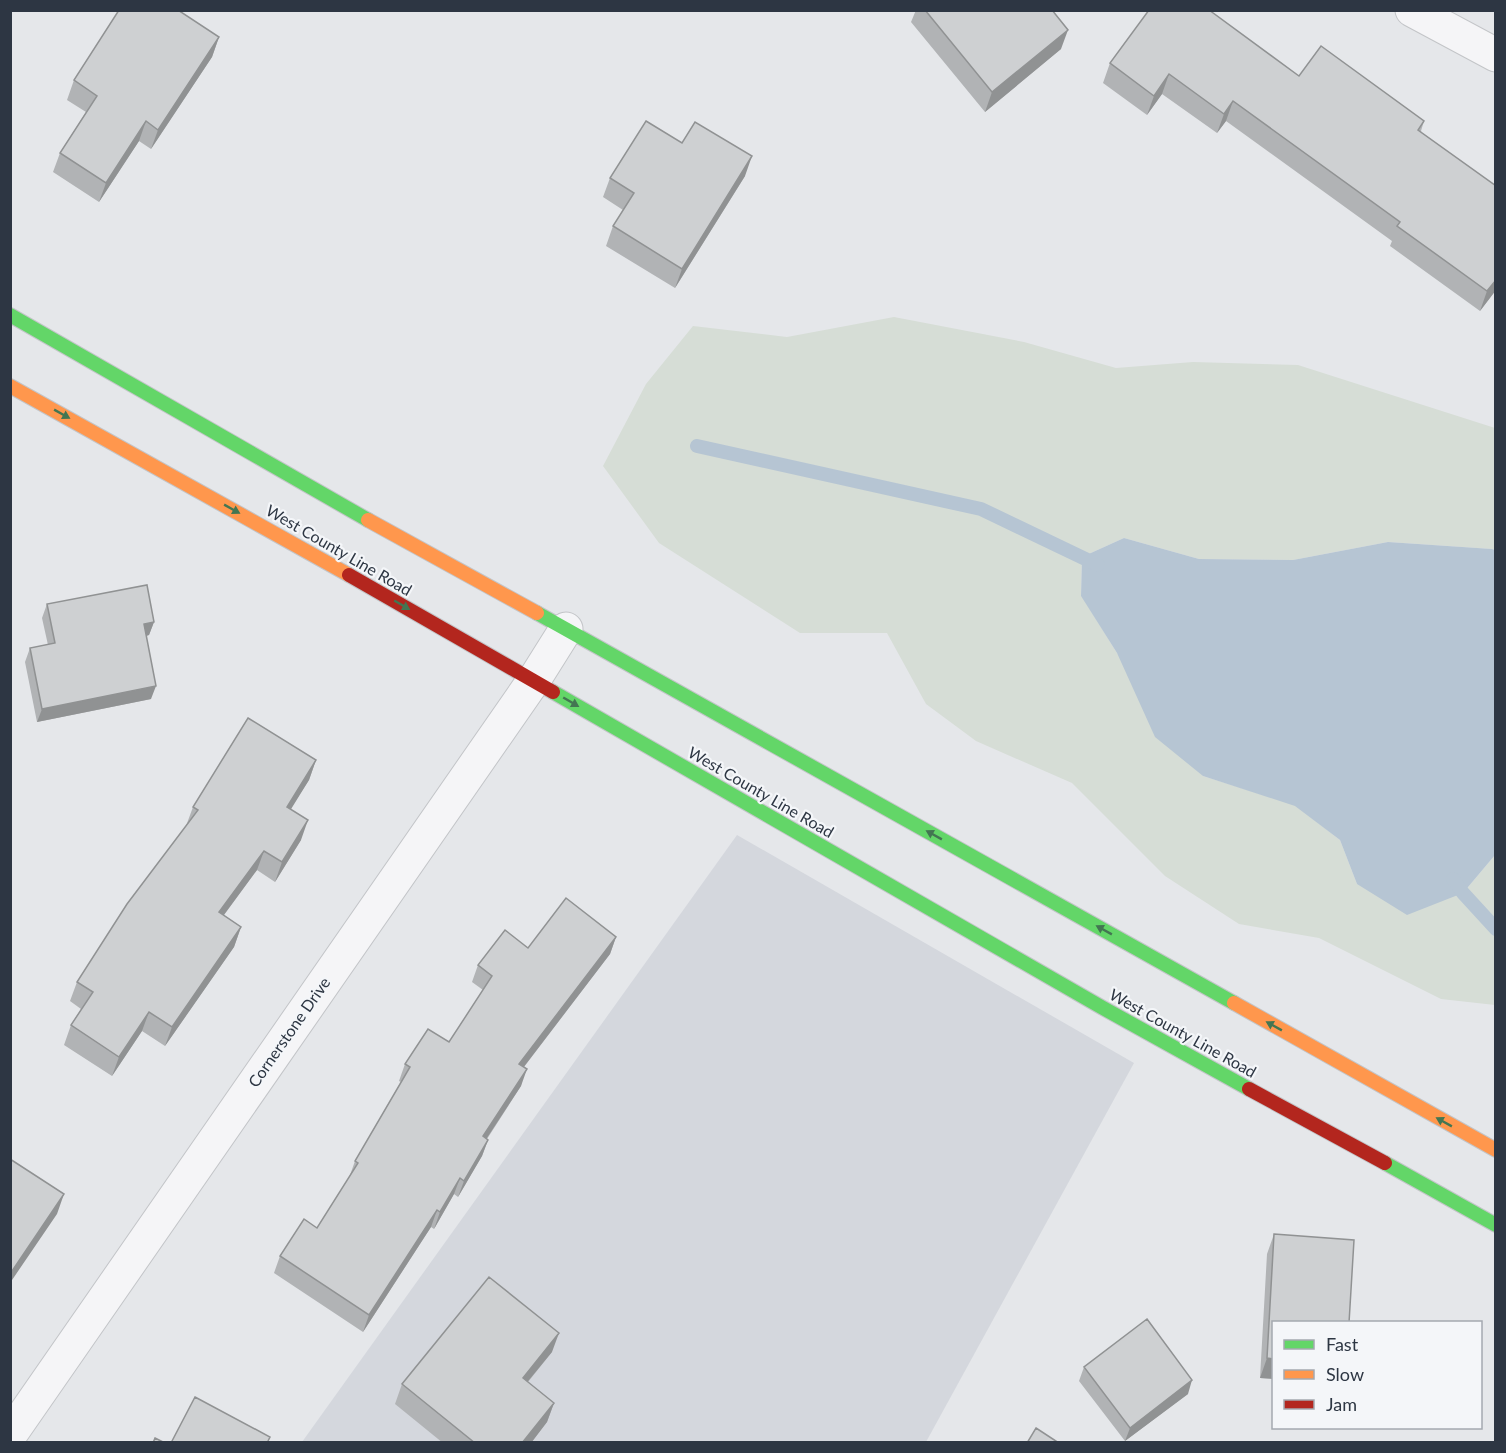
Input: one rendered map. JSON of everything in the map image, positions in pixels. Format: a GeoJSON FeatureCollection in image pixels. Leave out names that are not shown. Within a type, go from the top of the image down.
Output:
{"type":"FeatureCollection","features":[{"type":"Feature","properties":{"kind":"main road"},"geometry":{"type":"LineString","coordinates":[[10,315],[320,494],[566,628],[1496,1150]]}},
{"type":"Feature","properties":{"kind":"main road","name":"West County Line Road"},"geometry":{"type":"LineString","coordinates":[[10,386],[271,530],[1103,1008],[1496,1225]]}},
{"type":"Feature","properties":{"kind":"street"},"geometry":{"type":"LineString","coordinates":[[1412,10],[1496,55]]}},
{"type":"Feature","properties":{"kind":"street","name":"Cornerstone Drive"},"geometry":{"type":"LineString","coordinates":[[10,1435],[534,680],[566,628]]}},
{"type":"Feature","properties":{"kind":"shaded area"},"geometry":{"type":"Polygon","coordinates":[[[894,317],[1024,342],[1116,368],[1193,362],[1298,365],[1495,428],[1495,550],[1388,542],[1293,560],[1199,559],[1124,538],[1082,557],[1081,595],[1117,653],[1203,776],[1295,805],[1340,840],[1357,884],[1463,893],[1495,855],[1495,1005],[1441,999],[1319,938],[1239,924],[1165,876],[1072,783],[976,741],[926,704],[887,633],[800,633],[659,543],[603,466],[646,384],[693,326],[787,337],[894,317]]]}},
{"type":"Feature","properties":{"kind":"shaded area"},"geometry":{"type":"Polygon","coordinates":[[[737,835],[1134,1063],[926,1442],[302,1442],[737,835]]]}},
{"type":"Feature","properties":{"kind":"water"},"geometry":{"type":"Polygon","coordinates":[[[1124,538],[1199,559],[1293,560],[1388,542],[1495,550],[1495,855],[1463,893],[1407,915],[1357,884],[1340,840],[1295,806],[1203,776],[1155,737],[1117,653],[1081,596],[1082,557],[1124,538]]]}},
{"type":"Feature","properties":{"kind":"building"},"geometry":{"type":"Polygon","coordinates":[[[119,10],[178,10],[219,37],[158,130],[146,121],[106,183],[60,153],[97,96],[74,80],[119,10]]]}},
{"type":"Feature","properties":{"kind":"building"},"geometry":{"type":"Polygon","coordinates":[[[925,10],[1052,10],[1068,30],[992,92],[925,10]]]}},
{"type":"Feature","properties":{"kind":"building"},"geometry":{"type":"Polygon","coordinates":[[[1149,10],[1209,10],[1299,76],[1321,46],[1424,121],[1418,130],[1496,186],[1496,280],[1487,291],[1397,226],[1400,222],[1233,101],[1224,114],[1169,74],[1154,96],[1110,63],[1149,10]]]}},
{"type":"Feature","properties":{"kind":"building"},"geometry":{"type":"Polygon","coordinates":[[[646,121],[682,143],[695,122],[752,156],[682,269],[613,226],[634,193],[610,178],[646,121]]]}},
{"type":"Feature","properties":{"kind":"building"},"geometry":{"type":"Polygon","coordinates":[[[147,585],[154,622],[144,624],[156,686],[42,709],[30,648],[55,643],[47,604],[147,585]]]}},
{"type":"Feature","properties":{"kind":"building"},"geometry":{"type":"Polygon","coordinates":[[[248,718],[316,760],[287,807],[308,820],[282,862],[264,851],[219,912],[241,927],[172,1027],[149,1012],[119,1057],[71,1025],[93,992],[77,982],[127,904],[198,810],[193,807],[248,718]]]}},
{"type":"Feature","properties":{"kind":"building"},"geometry":{"type":"Polygon","coordinates":[[[566,898],[616,937],[519,1064],[527,1069],[483,1136],[488,1140],[464,1181],[460,1178],[440,1212],[437,1210],[369,1315],[280,1256],[304,1219],[317,1228],[358,1163],[355,1161],[410,1067],[405,1064],[428,1029],[449,1042],[492,976],[478,965],[505,930],[528,948],[566,898]]]}},
{"type":"Feature","properties":{"kind":"building"},"geometry":{"type":"Polygon","coordinates":[[[10,1159],[64,1194],[10,1274],[10,1159]]]}},
{"type":"Feature","properties":{"kind":"building"},"geometry":{"type":"Polygon","coordinates":[[[1274,1234],[1354,1240],[1349,1321],[1272,1321],[1272,1359],[1267,1358],[1274,1234]]]}},
{"type":"Feature","properties":{"kind":"building"},"geometry":{"type":"Polygon","coordinates":[[[489,1277],[559,1333],[523,1378],[554,1403],[522,1443],[475,1443],[402,1384],[489,1277]]]}},
{"type":"Feature","properties":{"kind":"building"},"geometry":{"type":"Polygon","coordinates":[[[1147,1319],[1192,1380],[1130,1428],[1084,1367],[1147,1319]]]}},
{"type":"Feature","properties":{"kind":"building"},"geometry":{"type":"Polygon","coordinates":[[[195,1397],[270,1437],[267,1443],[171,1443],[195,1397]]]}},
{"type":"Feature","properties":{"kind":"building"},"geometry":{"type":"Polygon","coordinates":[[[1036,1428],[1059,1443],[1027,1443],[1036,1428]]]}},
{"type":"Feature","properties":{"kind":"building"},"geometry":{"type":"Polygon","coordinates":[[[155,1438],[165,1443],[153,1443],[155,1438]]]}},
{"type":"Feature","properties":{"kind":"waterway"},"geometry":{"type":"LineString","coordinates":[[697,446],[981,509],[1098,565]]}},
{"type":"Feature","properties":{"kind":"waterway"},"geometry":{"type":"LineString","coordinates":[[1453,879],[1496,929]]}},
{"type":"Feature","properties":{"kind":"traffic: fast"},"geometry":{"type":"LineString","coordinates":[[10,315],[368,520]]}},
{"type":"Feature","properties":{"kind":"traffic: fast"},"geometry":{"type":"LineString","coordinates":[[537,613],[1234,1003]]}},
{"type":"Feature","properties":{"kind":"traffic: fast"},"geometry":{"type":"LineString","coordinates":[[553,692],[1103,1008],[1249,1089]]}},
{"type":"Feature","properties":{"kind":"traffic: fast"},"geometry":{"type":"LineString","coordinates":[[1385,1163],[1496,1225]]}},
{"type":"Feature","properties":{"kind":"traffic: slow"},"geometry":{"type":"LineString","coordinates":[[10,386],[349,575]]}},
{"type":"Feature","properties":{"kind":"traffic: slow"},"geometry":{"type":"LineString","coordinates":[[368,520],[537,613]]}},
{"type":"Feature","properties":{"kind":"traffic: slow"},"geometry":{"type":"LineString","coordinates":[[1234,1003],[1496,1150]]}},
{"type":"Feature","properties":{"kind":"traffic: jam"},"geometry":{"type":"LineString","coordinates":[[349,575],[553,692]]}},
{"type":"Feature","properties":{"kind":"traffic: jam"},"geometry":{"type":"LineString","coordinates":[[1249,1089],[1385,1163]]}}]}
